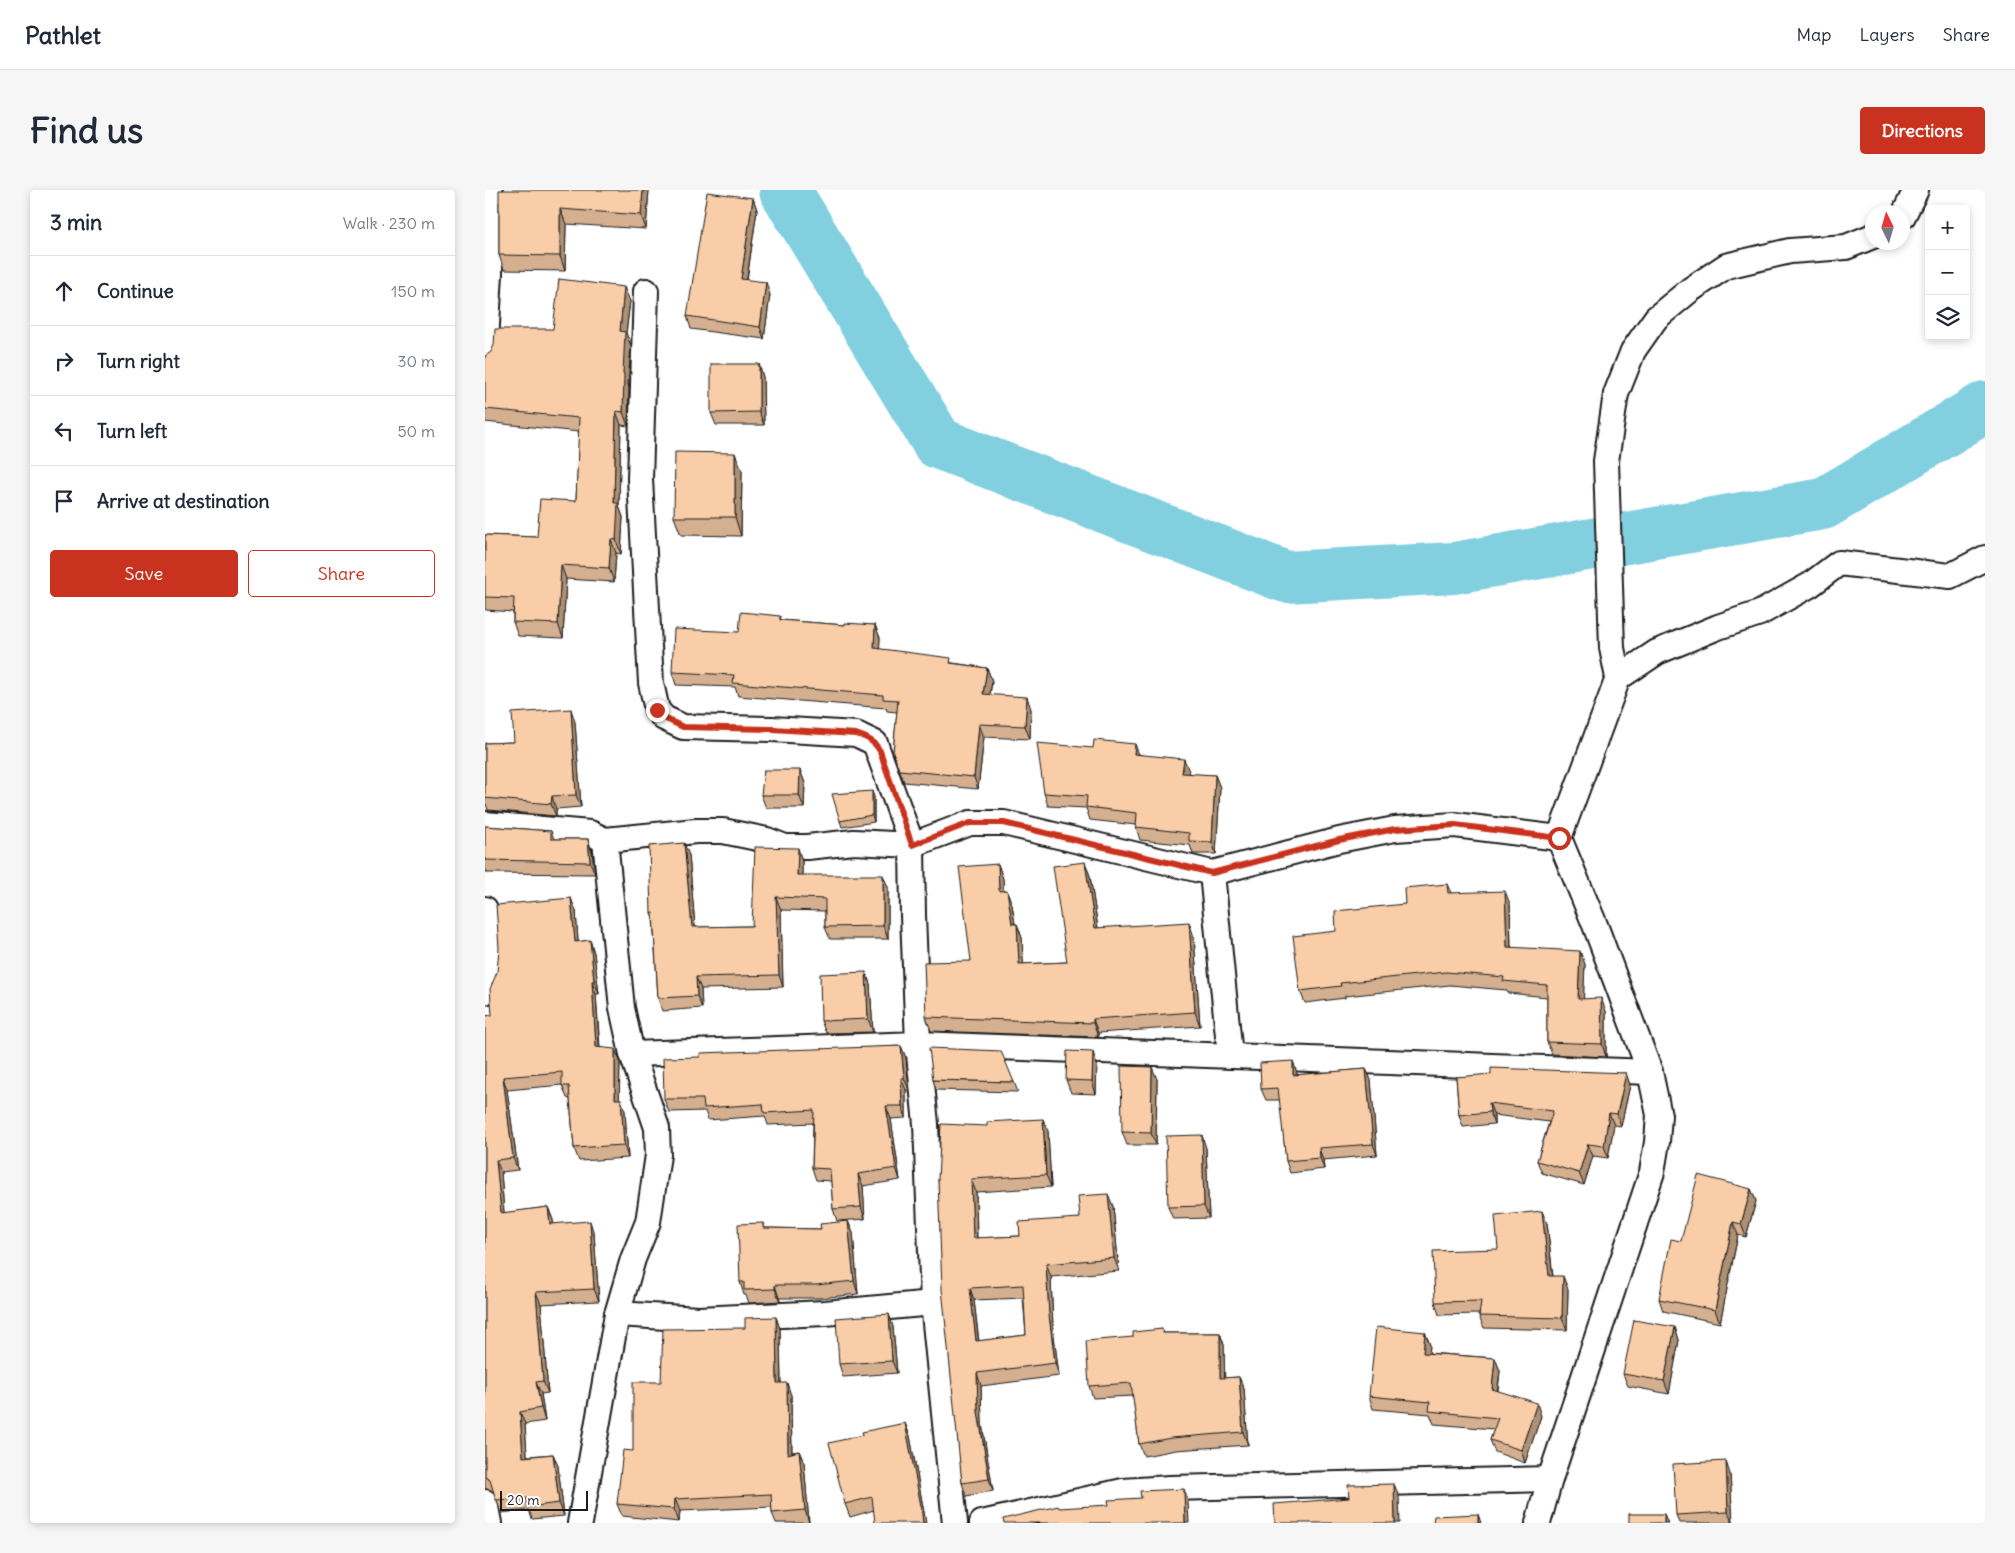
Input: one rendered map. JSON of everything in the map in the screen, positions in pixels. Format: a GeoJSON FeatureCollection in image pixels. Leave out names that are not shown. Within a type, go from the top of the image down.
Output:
{"type":"FeatureCollection","features":[{"type":"Feature","properties":{"kind":"street"},"geometry":{"type":"LineString","coordinates":[[485,358],[490,274],[489,190]]}},
{"type":"Feature","properties":{"kind":"street"},"geometry":{"type":"LineString","coordinates":[[1908,205],[1916,190]]}},
{"type":"Feature","properties":{"kind":"street"},"geometry":{"type":"LineString","coordinates":[[1542,1521],[1550,1479],[1652,1172],[1659,1115],[1650,1072],[1595,925],[1559,838],[1618,678],[1612,648],[1606,461],[1616,394],[1633,351],[1656,318],[1689,290],[1726,266],[1790,251],[1846,247],[1865,239]]}},
{"type":"Feature","properties":{"kind":"street"},"geometry":{"type":"LineString","coordinates":[[646,292],[640,479],[651,682],[657,710],[664,718],[683,727],[772,729],[856,734],[875,742],[880,751],[912,845],[918,1044],[926,1124],[933,1303],[955,1523]]}},
{"type":"Feature","properties":{"kind":"street"},"geometry":{"type":"LineString","coordinates":[[1618,678],[1657,652],[1717,627],[1760,613],[1811,586],[1839,563],[1950,576],[1985,558]]}},
{"type":"Feature","properties":{"kind":"street"},"geometry":{"type":"LineString","coordinates":[[485,824],[590,833],[605,840],[696,831],[723,831],[767,840],[785,847],[807,847],[854,842],[912,845],[970,823],[1004,823],[1212,873],[1339,840],[1395,829],[1455,825],[1559,838]]}},
{"type":"Feature","properties":{"kind":"street"},"geometry":{"type":"LineString","coordinates":[[580,1523],[617,1314],[633,1259],[648,1222],[658,1154],[657,1128],[632,1054],[622,1008],[605,840]]}},
{"type":"Feature","properties":{"kind":"street"},"geometry":{"type":"LineString","coordinates":[[1212,873],[1231,1056]]}},
{"type":"Feature","properties":{"kind":"street"},"geometry":{"type":"LineString","coordinates":[[485,909],[490,944],[491,974],[485,992]]}},
{"type":"Feature","properties":{"kind":"street"},"geometry":{"type":"LineString","coordinates":[[632,1054],[918,1044],[1650,1072]]}},
{"type":"Feature","properties":{"kind":"street"},"geometry":{"type":"LineString","coordinates":[[617,1314],[699,1319],[825,1313],[933,1303]]}},
{"type":"Feature","properties":{"kind":"street"},"geometry":{"type":"LineString","coordinates":[[982,1523],[1123,1491],[1170,1488],[1550,1479]]}},
{"type":"Feature","properties":{"kind":"street"},"geometry":{"type":"LineString","coordinates":[[485,1502],[489,1523]]}},
{"type":"Feature","properties":{"kind":"building"},"geometry":{"type":"Polygon","coordinates":[[[499,190],[643,190],[641,215],[560,209],[560,256],[499,255],[499,190]]]}},
{"type":"Feature","properties":{"kind":"building"},"geometry":{"type":"Polygon","coordinates":[[[707,192],[753,198],[741,279],[766,282],[760,327],[687,316],[707,192]]]}},
{"type":"Feature","properties":{"kind":"building"},"geometry":{"type":"Polygon","coordinates":[[[559,279],[624,287],[620,331],[625,332],[623,412],[616,411],[614,503],[618,503],[616,540],[611,539],[609,568],[561,565],[558,624],[513,622],[514,598],[485,597],[485,535],[537,537],[540,499],[576,501],[579,418],[485,409],[485,356],[491,352],[494,345],[495,329],[553,329],[559,279]]]}},
{"type":"Feature","properties":{"kind":"building"},"geometry":{"type":"Polygon","coordinates":[[[711,364],[759,364],[759,412],[711,413],[711,364]]]}},
{"type":"Feature","properties":{"kind":"building"},"geometry":{"type":"Polygon","coordinates":[[[675,452],[735,453],[735,517],[674,517],[675,452]]]}},
{"type":"Feature","properties":{"kind":"building"},"geometry":{"type":"Polygon","coordinates":[[[741,612],[780,616],[780,620],[845,625],[845,623],[875,625],[874,648],[951,658],[950,663],[987,668],[983,694],[1027,697],[1025,726],[979,724],[974,777],[899,770],[893,752],[898,700],[883,699],[883,695],[733,683],[734,675],[672,672],[674,629],[739,632],[741,612]]]}},
{"type":"Feature","properties":{"kind":"building"},"geometry":{"type":"Polygon","coordinates":[[[571,709],[576,795],[552,796],[551,804],[485,798],[485,743],[514,742],[512,713],[571,709]]]}},
{"type":"Feature","properties":{"kind":"building"},"geometry":{"type":"Polygon","coordinates":[[[1094,740],[1135,744],[1134,754],[1184,759],[1182,773],[1215,775],[1212,842],[1189,841],[1189,833],[1136,827],[1137,813],[1086,807],[1087,796],[1044,793],[1037,743],[1093,748],[1094,740]]]}},
{"type":"Feature","properties":{"kind":"building"},"geometry":{"type":"Polygon","coordinates":[[[764,770],[800,770],[799,795],[761,795],[764,770]]]}},
{"type":"Feature","properties":{"kind":"building"},"geometry":{"type":"Polygon","coordinates":[[[872,791],[872,815],[840,821],[832,794],[872,791]]]}},
{"type":"Feature","properties":{"kind":"building"},"geometry":{"type":"Polygon","coordinates":[[[485,826],[551,831],[551,839],[588,839],[590,862],[485,860],[485,826]]]}},
{"type":"Feature","properties":{"kind":"building"},"geometry":{"type":"Polygon","coordinates":[[[684,843],[692,927],[752,926],[755,847],[798,848],[797,875],[883,875],[883,926],[825,927],[825,899],[776,897],[779,975],[696,977],[697,996],[658,998],[653,913],[651,913],[649,846],[684,843]]]}},
{"type":"Feature","properties":{"kind":"building"},"geometry":{"type":"Polygon","coordinates":[[[1085,862],[1095,928],[1189,922],[1195,1012],[1093,1019],[1093,1023],[926,1017],[924,962],[971,961],[959,867],[998,864],[999,891],[1007,890],[1012,924],[1017,924],[1019,964],[1067,962],[1053,866],[1085,862]]]}},
{"type":"Feature","properties":{"kind":"building"},"geometry":{"type":"Polygon","coordinates":[[[1447,884],[1448,893],[1505,891],[1507,947],[1580,951],[1578,999],[1601,998],[1602,1044],[1547,1042],[1547,985],[1503,981],[1504,977],[1446,972],[1340,983],[1341,986],[1300,991],[1293,936],[1336,931],[1335,911],[1405,904],[1404,888],[1447,884]]]}},
{"type":"Feature","properties":{"kind":"building"},"geometry":{"type":"Polygon","coordinates":[[[571,898],[575,942],[590,940],[594,981],[592,981],[596,1047],[615,1049],[615,1099],[621,1099],[624,1145],[574,1148],[569,1086],[562,1086],[562,1072],[503,1077],[513,1158],[496,1160],[501,1213],[548,1207],[550,1224],[590,1221],[594,1289],[536,1292],[543,1381],[536,1382],[541,1408],[520,1412],[523,1457],[553,1454],[559,1503],[528,1507],[527,1498],[496,1500],[490,1480],[485,1477],[485,1016],[492,1015],[490,989],[497,972],[499,948],[496,905],[571,898]]]}},
{"type":"Feature","properties":{"kind":"building"},"geometry":{"type":"Polygon","coordinates":[[[866,972],[868,1019],[821,1021],[820,974],[866,972]]]}},
{"type":"Feature","properties":{"kind":"building"},"geometry":{"type":"Polygon","coordinates":[[[901,1046],[904,1078],[901,1078],[902,1106],[886,1106],[896,1168],[858,1174],[861,1207],[833,1209],[830,1169],[812,1168],[814,1110],[764,1113],[763,1104],[704,1108],[703,1099],[664,1099],[663,1058],[700,1057],[700,1053],[901,1046]]]}},
{"type":"Feature","properties":{"kind":"building"},"geometry":{"type":"Polygon","coordinates":[[[929,1048],[1001,1051],[1014,1082],[933,1080],[929,1048]]]}},
{"type":"Feature","properties":{"kind":"building"},"geometry":{"type":"Polygon","coordinates":[[[1067,1051],[1093,1052],[1092,1081],[1066,1080],[1067,1051]]]}},
{"type":"Feature","properties":{"kind":"building"},"geometry":{"type":"Polygon","coordinates":[[[1293,1061],[1293,1075],[1366,1069],[1373,1144],[1319,1148],[1320,1158],[1286,1161],[1278,1088],[1261,1089],[1260,1063],[1293,1061]]]}},
{"type":"Feature","properties":{"kind":"building"},"geometry":{"type":"Polygon","coordinates":[[[1121,1066],[1152,1067],[1151,1133],[1122,1132],[1121,1066]]]}},
{"type":"Feature","properties":{"kind":"building"},"geometry":{"type":"Polygon","coordinates":[[[1491,1068],[1626,1073],[1617,1114],[1609,1113],[1604,1146],[1588,1144],[1579,1173],[1537,1161],[1553,1111],[1489,1103],[1490,1112],[1459,1115],[1456,1077],[1491,1074],[1491,1068]]]}},
{"type":"Feature","properties":{"kind":"building"},"geometry":{"type":"Polygon","coordinates":[[[1043,1119],[1046,1175],[971,1179],[973,1238],[1020,1236],[1019,1222],[1080,1218],[1078,1196],[1108,1194],[1114,1258],[1046,1264],[1049,1315],[1055,1363],[977,1373],[978,1412],[989,1479],[962,1483],[942,1289],[938,1179],[941,1124],[987,1126],[987,1122],[1043,1119]],[[1023,1285],[970,1288],[976,1341],[1026,1335],[1023,1285]]]}},
{"type":"Feature","properties":{"kind":"building"},"geometry":{"type":"Polygon","coordinates":[[[1202,1135],[1204,1206],[1168,1207],[1166,1136],[1202,1135]]]}},
{"type":"Feature","properties":{"kind":"building"},"geometry":{"type":"Polygon","coordinates":[[[1698,1175],[1751,1189],[1741,1224],[1733,1222],[1715,1310],[1659,1299],[1671,1239],[1681,1241],[1698,1175]]]}},
{"type":"Feature","properties":{"kind":"building"},"geometry":{"type":"Polygon","coordinates":[[[1542,1211],[1549,1276],[1563,1276],[1562,1318],[1479,1316],[1481,1301],[1435,1302],[1433,1251],[1498,1249],[1495,1216],[1542,1211]]]}},
{"type":"Feature","properties":{"kind":"building"},"geometry":{"type":"Polygon","coordinates":[[[848,1221],[854,1281],[816,1285],[775,1285],[775,1289],[744,1290],[744,1282],[740,1282],[738,1224],[763,1223],[763,1228],[821,1229],[820,1224],[848,1221]]]}},
{"type":"Feature","properties":{"kind":"building"},"geometry":{"type":"Polygon","coordinates":[[[889,1314],[892,1361],[839,1364],[836,1318],[889,1314]]]}},
{"type":"Feature","properties":{"kind":"building"},"geometry":{"type":"Polygon","coordinates":[[[776,1317],[777,1383],[787,1383],[788,1454],[799,1451],[805,1510],[772,1513],[771,1494],[675,1499],[674,1509],[617,1504],[623,1450],[633,1451],[633,1382],[661,1382],[663,1329],[745,1328],[745,1318],[776,1317]]]}},
{"type":"Feature","properties":{"kind":"building"},"geometry":{"type":"Polygon","coordinates":[[[1634,1320],[1675,1327],[1664,1381],[1623,1374],[1634,1320]]]}},
{"type":"Feature","properties":{"kind":"building"},"geometry":{"type":"Polygon","coordinates":[[[1376,1327],[1425,1332],[1423,1353],[1495,1358],[1492,1389],[1537,1403],[1521,1450],[1490,1440],[1498,1418],[1429,1411],[1430,1402],[1369,1396],[1376,1327]]]}},
{"type":"Feature","properties":{"kind":"building"},"geometry":{"type":"Polygon","coordinates":[[[1162,1329],[1163,1333],[1220,1333],[1220,1378],[1239,1377],[1243,1432],[1171,1438],[1139,1444],[1131,1383],[1089,1386],[1086,1341],[1133,1337],[1133,1332],[1162,1329]]]}},
{"type":"Feature","properties":{"kind":"building"},"geometry":{"type":"Polygon","coordinates":[[[905,1423],[923,1523],[875,1523],[872,1497],[845,1504],[829,1443],[863,1435],[862,1432],[905,1423]]]}},
{"type":"Feature","properties":{"kind":"building"},"geometry":{"type":"Polygon","coordinates":[[[1726,1461],[1728,1512],[1676,1515],[1673,1464],[1726,1461]]]}},
{"type":"Feature","properties":{"kind":"building"},"geometry":{"type":"Polygon","coordinates":[[[1394,1484],[1395,1523],[1275,1523],[1274,1504],[1349,1498],[1348,1485],[1394,1484]]]}},
{"type":"Feature","properties":{"kind":"building"},"geometry":{"type":"Polygon","coordinates":[[[1184,1489],[1185,1523],[1004,1523],[1003,1519],[1058,1506],[1059,1508],[1109,1505],[1108,1500],[1141,1498],[1140,1491],[1184,1489]]]}},
{"type":"Feature","properties":{"kind":"building"},"geometry":{"type":"Polygon","coordinates":[[[1478,1514],[1478,1523],[1433,1523],[1434,1516],[1478,1514]]]}},
{"type":"Feature","properties":{"kind":"building"},"geometry":{"type":"Polygon","coordinates":[[[1629,1514],[1664,1514],[1664,1523],[1629,1523],[1629,1514]]]}},
{"type":"Feature","properties":{"kind":"waterway"},"geometry":{"type":"LineString","coordinates":[[785,190],[938,443],[1286,577],[1454,568],[1823,504],[1985,407]]}},
{"type":"Feature","properties":{"kind":"route"},"geometry":{"type":"LineString","coordinates":[[657,710],[664,718],[683,727],[772,729],[856,734],[875,742],[880,751],[912,845],[970,823],[1004,823],[1212,873],[1339,840],[1395,829],[1455,825],[1559,838]]}}]}
